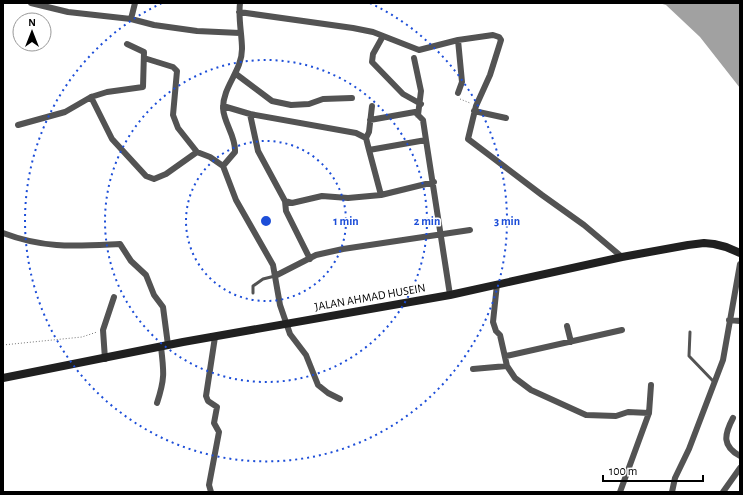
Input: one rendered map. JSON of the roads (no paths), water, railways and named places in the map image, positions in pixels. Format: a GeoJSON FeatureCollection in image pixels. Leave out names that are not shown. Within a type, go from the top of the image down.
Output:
{"type":"FeatureCollection","features":[{"type":"Feature","properties":{"kind":"main road","name":"JALAN AHMAD HUSEIN"},"geometry":{"type":"LineString","coordinates":[[3,378],[105,359],[164,346],[450,295],[622,257],[704,243],[726,247],[740,253]]}},
{"type":"Feature","properties":{"kind":"street"},"geometry":{"type":"LineString","coordinates":[[31,3],[68,12],[131,19],[154,25],[190,30],[240,33]]}},
{"type":"Feature","properties":{"kind":"street"},"geometry":{"type":"LineString","coordinates":[[131,19],[135,3]]}},
{"type":"Feature","properties":{"kind":"street"},"geometry":{"type":"LineString","coordinates":[[223,166],[235,152],[236,146],[224,116],[223,106],[227,88],[236,74],[242,50],[239,12],[240,3]]}},
{"type":"Feature","properties":{"kind":"street"},"geometry":{"type":"LineString","coordinates":[[239,12],[353,28],[383,36],[419,50],[458,40],[492,35],[500,38],[490,75],[475,108],[468,136],[470,141],[584,225],[622,257]]}},
{"type":"Feature","properties":{"kind":"street"},"geometry":{"type":"LineString","coordinates":[[383,36],[372,54],[372,62],[403,94],[421,104]]}},
{"type":"Feature","properties":{"kind":"street"},"geometry":{"type":"LineString","coordinates":[[458,40],[462,82],[458,93]]}},
{"type":"Feature","properties":{"kind":"street"},"geometry":{"type":"LineString","coordinates":[[18,125],[65,112],[91,97],[107,92],[143,87],[143,51],[127,44]]}},
{"type":"Feature","properties":{"kind":"street"},"geometry":{"type":"LineString","coordinates":[[144,58],[173,67],[177,71],[173,115],[178,128],[197,152],[210,157],[223,166],[236,200],[273,265],[286,324],[290,334],[306,355],[318,385],[328,393],[340,399]]}},
{"type":"Feature","properties":{"kind":"street"},"geometry":{"type":"LineString","coordinates":[[414,58],[422,91],[418,115]]}},
{"type":"Feature","properties":{"kind":"street"},"geometry":{"type":"LineString","coordinates":[[236,74],[272,101],[291,105],[309,104],[323,99],[352,98]]}},
{"type":"Feature","properties":{"kind":"street"},"geometry":{"type":"LineString","coordinates":[[91,97],[112,139],[146,176],[154,179],[166,174],[197,152]]}},
{"type":"Feature","properties":{"kind":"street"},"geometry":{"type":"LineString","coordinates":[[223,106],[250,114],[339,128],[356,133],[366,138]]}},
{"type":"Feature","properties":{"kind":"street"},"geometry":{"type":"LineString","coordinates":[[372,106],[369,132],[366,138],[381,194]]}},
{"type":"Feature","properties":{"kind":"street"},"geometry":{"type":"LineString","coordinates":[[475,108],[506,118]]}},
{"type":"Feature","properties":{"kind":"street"},"geometry":{"type":"LineString","coordinates":[[370,120],[414,112],[423,120],[434,182],[450,295]]}},
{"type":"Feature","properties":{"kind":"street"},"geometry":{"type":"LineString","coordinates":[[250,114],[258,152],[285,201],[286,211],[310,259]]}},
{"type":"Feature","properties":{"kind":"street"},"geometry":{"type":"LineString","coordinates":[[369,150],[426,140]]}},
{"type":"Feature","properties":{"kind":"street"},"geometry":{"type":"LineString","coordinates":[[285,201],[292,203],[322,196],[348,198],[381,194],[434,182]]}},
{"type":"Feature","properties":{"kind":"street"},"geometry":{"type":"LineString","coordinates":[[275,276],[310,259],[343,249],[470,230]]}},
{"type":"Feature","properties":{"kind":"street"},"geometry":{"type":"LineString","coordinates":[[3,233],[35,243],[63,247],[120,244],[131,261],[146,275],[154,295],[163,307],[164,383],[157,403]]}},
{"type":"Feature","properties":{"kind":"street"},"geometry":{"type":"LineString","coordinates":[[672,492],[675,478],[715,383],[723,360],[740,264]]}},
{"type":"Feature","properties":{"kind":"street"},"geometry":{"type":"LineString","coordinates":[[497,284],[493,322],[500,335],[506,356],[507,366],[515,378],[531,390],[586,415],[616,416],[628,412],[649,413]]}},
{"type":"Feature","properties":{"kind":"street"},"geometry":{"type":"LineString","coordinates":[[105,359],[103,330],[114,297]]}},
{"type":"Feature","properties":{"kind":"street"},"geometry":{"type":"LineString","coordinates":[[729,320],[740,321]]}},
{"type":"Feature","properties":{"kind":"street"},"geometry":{"type":"LineString","coordinates":[[567,326],[571,342]]}},
{"type":"Feature","properties":{"kind":"street"},"geometry":{"type":"LineString","coordinates":[[506,356],[622,330]]}},
{"type":"Feature","properties":{"kind":"street"},"geometry":{"type":"LineString","coordinates":[[211,492],[209,485],[219,432],[214,424],[216,407],[208,401],[206,396],[215,337]]}},
{"type":"Feature","properties":{"kind":"street"},"geometry":{"type":"LineString","coordinates":[[473,369],[507,366]]}},
{"type":"Feature","properties":{"kind":"street"},"geometry":{"type":"LineString","coordinates":[[620,492],[649,413],[651,385]]}},
{"type":"Feature","properties":{"kind":"street"},"geometry":{"type":"LineString","coordinates":[[733,418],[728,427],[727,442],[730,451],[740,456]]}},
{"type":"Feature","properties":{"kind":"street"},"geometry":{"type":"LineString","coordinates":[[723,492],[740,468]]}},
{"type":"Feature","properties":{"kind":"lane"},"geometry":{"type":"LineString","coordinates":[[253,293],[252,286],[263,279],[275,276]]}},
{"type":"Feature","properties":{"kind":"lane"},"geometry":{"type":"LineString","coordinates":[[690,332],[689,356],[715,383]]}}]}
